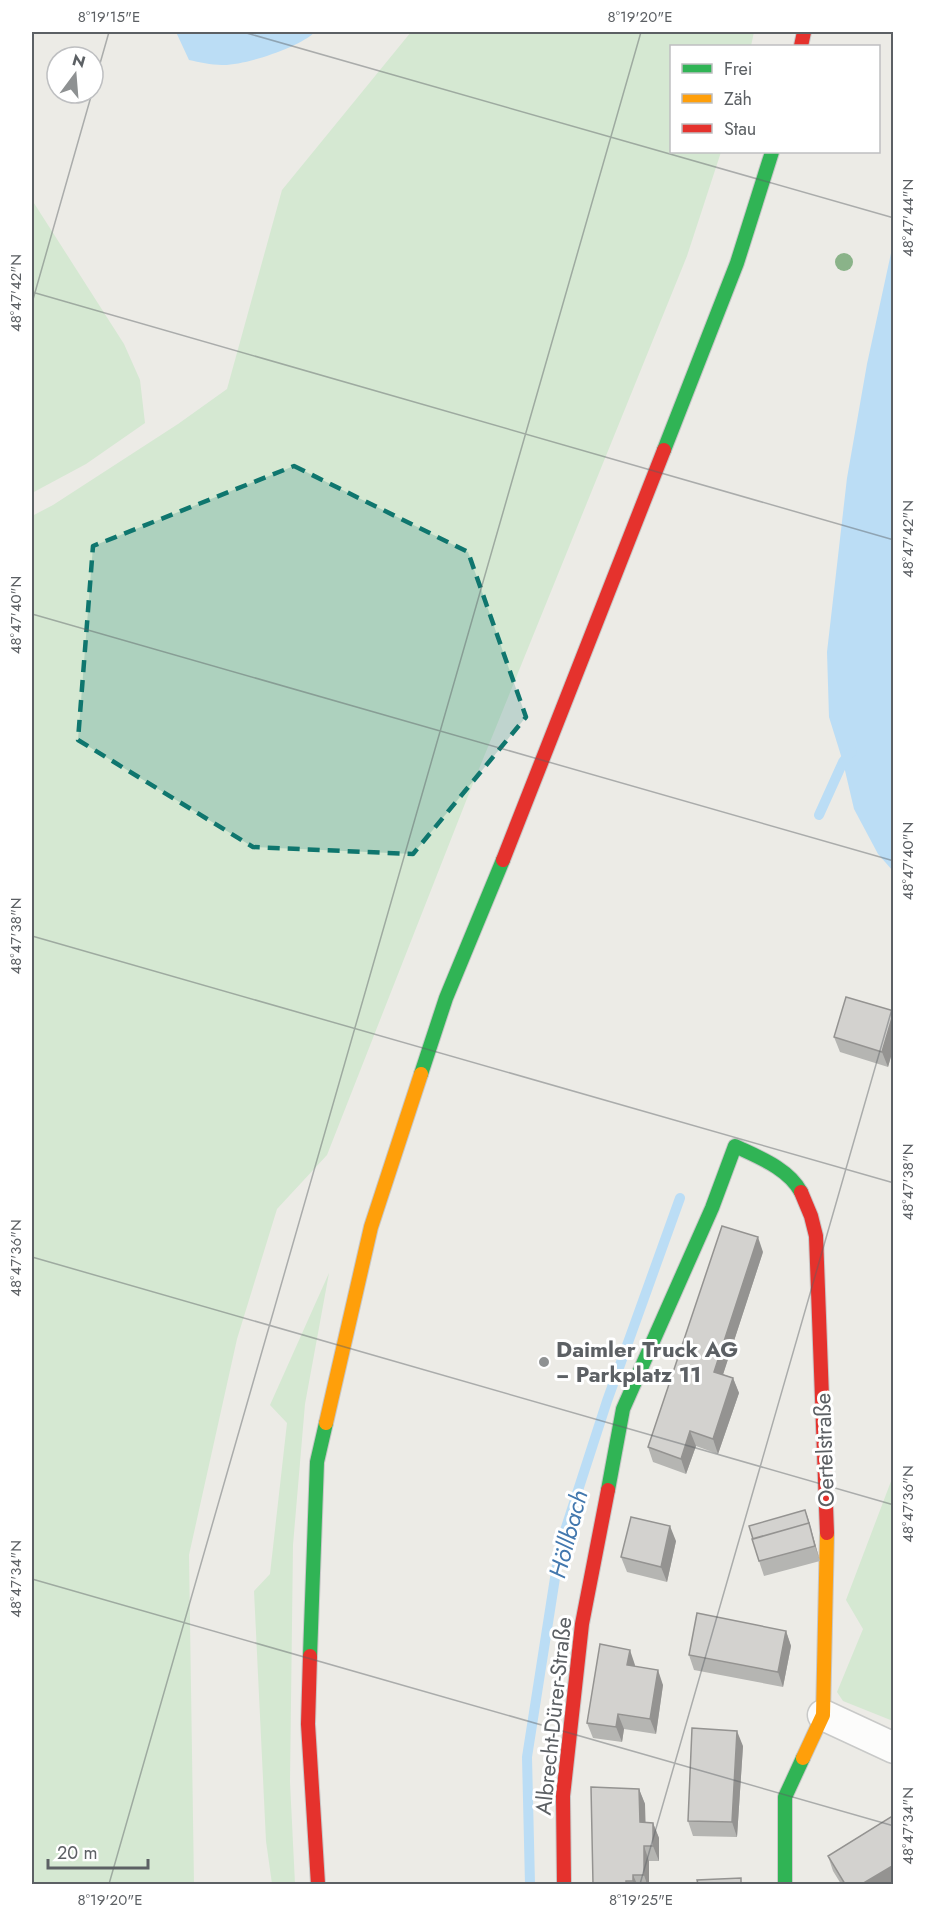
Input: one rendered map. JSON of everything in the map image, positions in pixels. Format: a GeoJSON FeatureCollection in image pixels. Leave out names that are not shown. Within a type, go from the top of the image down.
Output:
{"type":"FeatureCollection","features":[{"type":"Feature","properties":{"kind":"main road"},"geometry":{"type":"LineString","coordinates":[[318,1884],[308,1724],[317,1462],[371,1227],[446,998],[536,778],[733,274],[772,153]]}},
{"type":"Feature","properties":{"kind":"main road","name":"Oertelstraße"},"geometry":{"type":"LineString","coordinates":[[735,1146],[781,1169],[794,1180],[809,1206],[816,1236],[827,1518],[823,1715]]}},
{"type":"Feature","properties":{"kind":"main road","name":"Albrecht-Dürer-Straße"},"geometry":{"type":"LineString","coordinates":[[564,1884],[563,1796],[582,1624],[623,1409],[712,1208],[735,1146]]}},
{"type":"Feature","properties":{"kind":"main road"},"geometry":{"type":"LineString","coordinates":[[785,1884],[785,1797],[823,1715]]}},
{"type":"Feature","properties":{"kind":"street"},"geometry":{"type":"LineString","coordinates":[[823,1715],[894,1748]]}},
{"type":"Feature","properties":{"kind":"highlighted area"},"geometry":{"type":"Polygon","coordinates":[[[294,466],[468,552],[526,717],[413,854],[253,847],[78,740],[93,546],[294,466]]]}},
{"type":"Feature","properties":{"kind":"green space"},"geometry":{"type":"Polygon","coordinates":[[[411,32],[754,32],[751,45],[670,45],[670,153],[721,153],[687,256],[466,801],[327,1155],[277,1209],[237,1339],[189,1555],[194,1884],[32,1884],[32,516],[53,505],[178,424],[227,389],[282,190],[411,32]]]}},
{"type":"Feature","properties":{"kind":"green space"},"geometry":{"type":"Polygon","coordinates":[[[32,200],[124,344],[140,380],[145,423],[86,464],[32,493],[32,200]]]}},
{"type":"Feature","properties":{"kind":"green space"},"geometry":{"type":"Polygon","coordinates":[[[329,1273],[305,1404],[293,1545],[290,1782],[295,1884],[272,1884],[266,1841],[254,1591],[270,1574],[287,1423],[270,1405],[329,1273]]]}},
{"type":"Feature","properties":{"kind":"green space"},"geometry":{"type":"Polygon","coordinates":[[[893,1476],[893,1721],[843,1701],[837,1692],[863,1629],[846,1600],[893,1476]]]}},
{"type":"Feature","properties":{"kind":"water"},"geometry":{"type":"Polygon","coordinates":[[[176,32],[315,32],[297,44],[271,54],[244,62],[222,65],[189,60],[176,32]]]}},
{"type":"Feature","properties":{"kind":"water"},"geometry":{"type":"Polygon","coordinates":[[[893,244],[893,871],[878,854],[854,809],[829,717],[827,652],[847,478],[867,364],[893,244]]]}},
{"type":"Feature","properties":{"kind":"building"},"geometry":{"type":"Polygon","coordinates":[[[846,997],[894,1011],[882,1052],[834,1037],[846,997]]]}},
{"type":"Feature","properties":{"kind":"building"},"geometry":{"type":"Polygon","coordinates":[[[722,1226],[758,1237],[714,1372],[733,1378],[713,1439],[690,1431],[681,1459],[648,1447],[722,1226]]]}},
{"type":"Feature","properties":{"kind":"building"},"geometry":{"type":"Polygon","coordinates":[[[805,1510],[809,1523],[753,1539],[749,1526],[805,1510]]]}},
{"type":"Feature","properties":{"kind":"building"},"geometry":{"type":"Polygon","coordinates":[[[631,1517],[670,1526],[661,1567],[621,1557],[631,1517]]]}},
{"type":"Feature","properties":{"kind":"building"},"geometry":{"type":"Polygon","coordinates":[[[809,1523],[815,1546],[759,1561],[752,1539],[809,1523]]]}},
{"type":"Feature","properties":{"kind":"building"},"geometry":{"type":"Polygon","coordinates":[[[697,1613],[786,1631],[778,1672],[689,1655],[697,1613]]]}},
{"type":"Feature","properties":{"kind":"building"},"geometry":{"type":"Polygon","coordinates":[[[600,1644],[630,1650],[627,1665],[658,1670],[650,1719],[618,1714],[616,1727],[587,1723],[600,1644]]]}},
{"type":"Feature","properties":{"kind":"building"},"geometry":{"type":"Polygon","coordinates":[[[692,1728],[737,1731],[732,1822],[688,1821],[692,1728]]]}},
{"type":"Feature","properties":{"kind":"building"},"geometry":{"type":"Polygon","coordinates":[[[591,1787],[639,1789],[640,1822],[653,1823],[653,1846],[644,1846],[644,1875],[633,1875],[633,1881],[626,1881],[626,1884],[593,1884],[591,1787]]]}},
{"type":"Feature","properties":{"kind":"building"},"geometry":{"type":"Polygon","coordinates":[[[894,1815],[894,1865],[862,1884],[845,1884],[828,1856],[894,1815]]]}},
{"type":"Feature","properties":{"kind":"building"},"geometry":{"type":"Polygon","coordinates":[[[741,1878],[741,1884],[698,1884],[697,1880],[741,1878]]]}},
{"type":"Feature","properties":{"kind":"waterway","name":"Höllbach"},"geometry":{"type":"LineString","coordinates":[[819,815],[843,762],[852,751]]}},
{"type":"Feature","properties":{"kind":"waterway","name":"Höllbach"},"geometry":{"type":"LineString","coordinates":[[530,1884],[527,1757],[560,1546],[607,1401],[680,1198]]}},
{"type":"Feature","properties":{"kind":"traffic: fast"},"geometry":{"type":"LineString","coordinates":[[664,450],[737,263],[772,153]]}},
{"type":"Feature","properties":{"kind":"traffic: fast"},"geometry":{"type":"LineString","coordinates":[[421,1074],[446,998],[503,860]]}},
{"type":"Feature","properties":{"kind":"traffic: fast"},"geometry":{"type":"LineString","coordinates":[[608,1490],[623,1409],[712,1208],[735,1146],[780,1170],[801,1192]]}},
{"type":"Feature","properties":{"kind":"traffic: fast"},"geometry":{"type":"LineString","coordinates":[[310,1656],[317,1462],[326,1423]]}},
{"type":"Feature","properties":{"kind":"traffic: fast"},"geometry":{"type":"LineString","coordinates":[[785,1884],[785,1797],[803,1758]]}},
{"type":"Feature","properties":{"kind":"traffic: slow"},"geometry":{"type":"LineString","coordinates":[[326,1423],[371,1227],[421,1074]]}},
{"type":"Feature","properties":{"kind":"traffic: slow"},"geometry":{"type":"LineString","coordinates":[[803,1758],[823,1715],[827,1533]]}},
{"type":"Feature","properties":{"kind":"traffic: jam"},"geometry":{"type":"LineString","coordinates":[[801,45],[804,32]]}},
{"type":"Feature","properties":{"kind":"traffic: jam"},"geometry":{"type":"LineString","coordinates":[[503,860],[664,450]]}},
{"type":"Feature","properties":{"kind":"traffic: jam"},"geometry":{"type":"LineString","coordinates":[[801,1192],[816,1236],[827,1533]]}},
{"type":"Feature","properties":{"kind":"traffic: jam"},"geometry":{"type":"LineString","coordinates":[[564,1884],[563,1796],[582,1624],[608,1490]]}},
{"type":"Feature","properties":{"kind":"traffic: jam"},"geometry":{"type":"LineString","coordinates":[[310,1656],[308,1724],[318,1884]]}},
{"type":"Feature","properties":{"kind":"place","name":"Daimler Truck AG − Parkplatz 11"},"geometry":{"type":"Point","coordinates":[544,1362]}}]}
